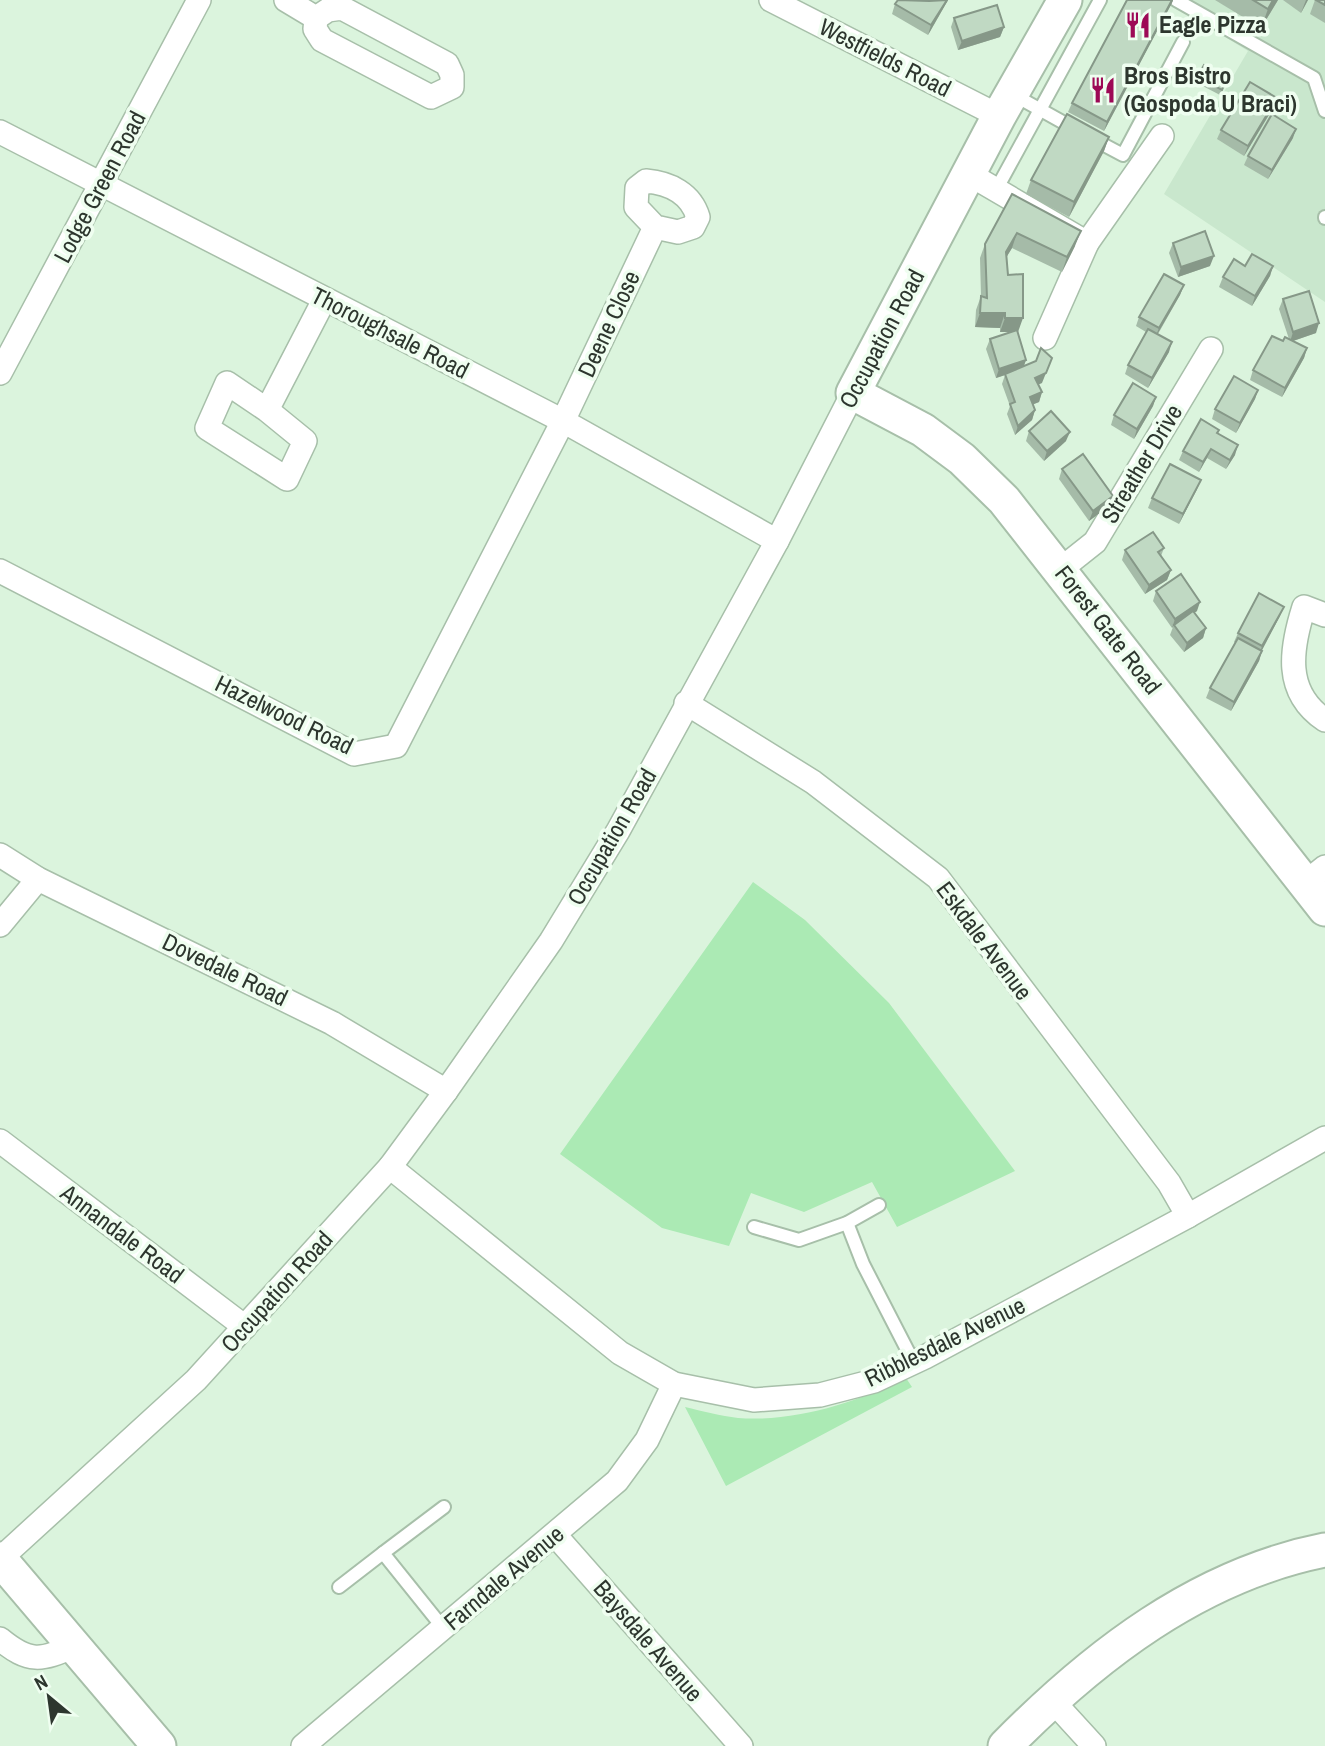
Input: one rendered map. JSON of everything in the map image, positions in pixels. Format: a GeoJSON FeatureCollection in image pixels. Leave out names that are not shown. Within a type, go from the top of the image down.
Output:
{"type":"FeatureCollection","features":[{"type":"Feature","properties":{"kind":"street","name":"Lodge Green Road"},"geometry":{"type":"LineString","coordinates":[[0,373],[199,0]]}},
{"type":"Feature","properties":{"kind":"street"},"geometry":{"type":"LineString","coordinates":[[286,0],[316,18]]}},
{"type":"Feature","properties":{"kind":"street","name":"Westfields Road"},"geometry":{"type":"LineString","coordinates":[[771,0],[1006,105]]}},
{"type":"Feature","properties":{"kind":"street","name":"Occupation Road"},"geometry":{"type":"LineString","coordinates":[[0,1559],[196,1380],[390,1167],[551,941],[618,831],[777,541],[853,393],[982,182],[1006,105],[1065,0]]}},
{"type":"Feature","properties":{"kind":"street"},"geometry":{"type":"LineString","coordinates":[[342,8],[447,64],[453,75],[452,87],[443,94],[431,97],[322,40],[315,29],[316,18],[328,10],[342,8]]}},
{"type":"Feature","properties":{"kind":"street","name":"Thoroughsale Road"},"geometry":{"type":"LineString","coordinates":[[0,132],[100,186],[563,421],[777,541]]}},
{"type":"Feature","properties":{"kind":"street"},"geometry":{"type":"LineString","coordinates":[[1045,338],[1087,243],[1162,136]]}},
{"type":"Feature","properties":{"kind":"street"},"geometry":{"type":"LineString","coordinates":[[982,182],[1087,243]]}},
{"type":"Feature","properties":{"kind":"street","name":"Deene Close"},"geometry":{"type":"LineString","coordinates":[[563,421],[655,227]]}},
{"type":"Feature","properties":{"kind":"street"},"geometry":{"type":"LineString","coordinates":[[267,410],[324,300]]}},
{"type":"Feature","properties":{"kind":"street","name":"Streather Drive"},"geometry":{"type":"LineString","coordinates":[[1061,569],[1095,542],[1211,349]]}},
{"type":"Feature","properties":{"kind":"street","name":"Forest Gate Road"},"geometry":{"type":"LineString","coordinates":[[853,393],[923,430],[962,459],[1004,500],[1315,875],[1325,909]]}},
{"type":"Feature","properties":{"kind":"street","name":"Hazelwood Road"},"geometry":{"type":"LineString","coordinates":[[0,571],[354,754],[396,746],[563,421]]}},
{"type":"Feature","properties":{"kind":"street"},"geometry":{"type":"LineString","coordinates":[[1325,615],[1304,607],[1292,656],[1299,688],[1312,712],[1325,720]]}},
{"type":"Feature","properties":{"kind":"street","name":"Eskdale Avenue"},"geometry":{"type":"LineString","coordinates":[[686,704],[813,782],[938,878],[1169,1183],[1188,1216]]}},
{"type":"Feature","properties":{"kind":"street","name":"Dovedale Road"},"geometry":{"type":"LineString","coordinates":[[0,855],[38,879],[332,1023],[446,1090]]}},
{"type":"Feature","properties":{"kind":"street"},"geometry":{"type":"LineString","coordinates":[[0,925],[38,879]]}},
{"type":"Feature","properties":{"kind":"street","name":"Ribblesdale Avenue"},"geometry":{"type":"LineString","coordinates":[[390,1167],[620,1353],[674,1384],[754,1400],[820,1395],[874,1381],[914,1363],[1188,1216],[1325,1138]]}},
{"type":"Feature","properties":{"kind":"street","name":"Annandale Road"},"geometry":{"type":"LineString","coordinates":[[0,1141],[245,1327]]}},
{"type":"Feature","properties":{"kind":"street","name":"Farndale Avenue"},"geometry":{"type":"LineString","coordinates":[[303,1746],[556,1536],[617,1481],[647,1440],[674,1384]]}},
{"type":"Feature","properties":{"kind":"street","name":"Baysdale Avenue"},"geometry":{"type":"LineString","coordinates":[[556,1536],[741,1746]]}},
{"type":"Feature","properties":{"kind":"street"},"geometry":{"type":"LineString","coordinates":[[1005,1746],[1051,1699],[1100,1658],[1155,1619],[1227,1583],[1305,1554],[1325,1550]]}},
{"type":"Feature","properties":{"kind":"street"},"geometry":{"type":"LineString","coordinates":[[0,1559],[159,1746]]}},
{"type":"Feature","properties":{"kind":"street"},"geometry":{"type":"LineString","coordinates":[[0,1639],[17,1653],[34,1659],[74,1646]]}},
{"type":"Feature","properties":{"kind":"street"},"geometry":{"type":"LineString","coordinates":[[1051,1699],[1094,1746]]}},
{"type":"Feature","properties":{"kind":"lane"},"geometry":{"type":"LineString","coordinates":[[982,182],[1041,110],[1100,0]]}},
{"type":"Feature","properties":{"kind":"lane"},"geometry":{"type":"LineString","coordinates":[[1176,0],[1314,78],[1325,111]]}},
{"type":"Feature","properties":{"kind":"lane"},"geometry":{"type":"LineString","coordinates":[[1006,105],[1041,110],[1123,155],[1183,42]]}},
{"type":"Feature","properties":{"kind":"lane"},"geometry":{"type":"LineString","coordinates":[[754,1227],[799,1240],[847,1223],[879,1205]]}},
{"type":"Feature","properties":{"kind":"lane"},"geometry":{"type":"LineString","coordinates":[[847,1223],[863,1264],[914,1363]]}},
{"type":"Feature","properties":{"kind":"lane"},"geometry":{"type":"LineString","coordinates":[[339,1587],[444,1507]]}},
{"type":"Feature","properties":{"kind":"lane"},"geometry":{"type":"LineString","coordinates":[[383,1553],[444,1629]]}},
{"type":"Feature","properties":{"kind":"shaded area"},"geometry":{"type":"Polygon","coordinates":[[[1165,0],[1325,0],[1325,302],[1164,194],[1248,51],[1165,0]]]}},
{"type":"Feature","properties":{"kind":"green space"},"geometry":{"type":"Polygon","coordinates":[[[753,882],[805,920],[889,1003],[1015,1171],[897,1227],[872,1182],[804,1212],[751,1193],[729,1246],[662,1228],[560,1154],[753,882]]]}},
{"type":"Feature","properties":{"kind":"green space"},"geometry":{"type":"Polygon","coordinates":[[[906,1378],[912,1387],[726,1486],[685,1407],[738,1418],[782,1417],[846,1403],[906,1378]]]}},
{"type":"Feature","properties":{"kind":"building"},"geometry":{"type":"Polygon","coordinates":[[[898,0],[947,0],[931,25],[895,4],[898,0]]]}},
{"type":"Feature","properties":{"kind":"building"},"geometry":{"type":"Polygon","coordinates":[[[1127,0],[1172,0],[1107,122],[1072,103],[1127,0]]]}},
{"type":"Feature","properties":{"kind":"building"},"geometry":{"type":"Polygon","coordinates":[[[1253,0],[1273,0],[1268,9],[1253,0]]]}},
{"type":"Feature","properties":{"kind":"building"},"geometry":{"type":"Polygon","coordinates":[[[997,5],[1004,27],[962,41],[954,18],[997,5]]]}},
{"type":"Feature","properties":{"kind":"building"},"geometry":{"type":"Polygon","coordinates":[[[1204,65],[1228,77],[1222,90],[1197,77],[1204,65]]]}},
{"type":"Feature","properties":{"kind":"building"},"geometry":{"type":"Polygon","coordinates":[[[1250,82],[1277,98],[1248,146],[1221,130],[1250,82]]]}},
{"type":"Feature","properties":{"kind":"building"},"geometry":{"type":"Polygon","coordinates":[[[1067,114],[1109,137],[1074,202],[1031,180],[1067,114]]]}},
{"type":"Feature","properties":{"kind":"building"},"geometry":{"type":"Polygon","coordinates":[[[1272,114],[1296,129],[1272,170],[1248,156],[1272,114]]]}},
{"type":"Feature","properties":{"kind":"building"},"geometry":{"type":"Polygon","coordinates":[[[1012,194],[1081,231],[1067,257],[1017,233],[1006,252],[1008,275],[1023,274],[1023,318],[1005,318],[1005,313],[980,313],[981,296],[987,298],[985,244],[1012,194]]]}},
{"type":"Feature","properties":{"kind":"building"},"geometry":{"type":"Polygon","coordinates":[[[1205,231],[1214,256],[1181,267],[1173,243],[1205,231]]]}},
{"type":"Feature","properties":{"kind":"building"},"geometry":{"type":"Polygon","coordinates":[[[1252,254],[1273,266],[1255,296],[1223,277],[1234,259],[1245,266],[1252,254]]]}},
{"type":"Feature","properties":{"kind":"building"},"geometry":{"type":"Polygon","coordinates":[[[1164,274],[1184,285],[1159,328],[1139,317],[1164,274]]]}},
{"type":"Feature","properties":{"kind":"building"},"geometry":{"type":"Polygon","coordinates":[[[1309,291],[1319,323],[1293,332],[1283,299],[1309,291]]]}},
{"type":"Feature","properties":{"kind":"building"},"geometry":{"type":"Polygon","coordinates":[[[1148,329],[1172,342],[1152,378],[1128,365],[1148,329]]]}},
{"type":"Feature","properties":{"kind":"building"},"geometry":{"type":"Polygon","coordinates":[[[1017,330],[1026,360],[999,369],[990,339],[1017,330]]]}},
{"type":"Feature","properties":{"kind":"building"},"geometry":{"type":"Polygon","coordinates":[[[1272,336],[1283,341],[1285,337],[1307,348],[1285,388],[1253,370],[1272,336]]]}},
{"type":"Feature","properties":{"kind":"building"},"geometry":{"type":"Polygon","coordinates":[[[1041,348],[1052,358],[1046,373],[1035,378],[1042,392],[1030,397],[1035,410],[1018,426],[1010,404],[1015,402],[1005,374],[1036,361],[1041,348]]]}},
{"type":"Feature","properties":{"kind":"building"},"geometry":{"type":"Polygon","coordinates":[[[1234,376],[1258,390],[1240,423],[1215,409],[1234,376]]]}},
{"type":"Feature","properties":{"kind":"building"},"geometry":{"type":"Polygon","coordinates":[[[1133,383],[1156,397],[1137,429],[1114,415],[1133,383]]]}},
{"type":"Feature","properties":{"kind":"building"},"geometry":{"type":"Polygon","coordinates":[[[1051,411],[1070,432],[1047,451],[1029,431],[1051,411]]]}},
{"type":"Feature","properties":{"kind":"building"},"geometry":{"type":"Polygon","coordinates":[[[1201,419],[1219,430],[1217,433],[1238,445],[1230,460],[1211,449],[1203,462],[1183,451],[1201,419]]]}},
{"type":"Feature","properties":{"kind":"building"},"geometry":{"type":"Polygon","coordinates":[[[1083,454],[1113,496],[1093,511],[1062,469],[1083,454]]]}},
{"type":"Feature","properties":{"kind":"building"},"geometry":{"type":"Polygon","coordinates":[[[1170,464],[1201,480],[1183,514],[1152,498],[1170,464]]]}},
{"type":"Feature","properties":{"kind":"building"},"geometry":{"type":"Polygon","coordinates":[[[1153,532],[1164,548],[1158,552],[1171,570],[1149,585],[1125,550],[1153,532]]]}},
{"type":"Feature","properties":{"kind":"building"},"geometry":{"type":"Polygon","coordinates":[[[1181,574],[1200,602],[1175,619],[1156,591],[1181,574]]]}},
{"type":"Feature","properties":{"kind":"building"},"geometry":{"type":"Polygon","coordinates":[[[1259,593],[1284,607],[1262,646],[1238,633],[1259,593]]]}},
{"type":"Feature","properties":{"kind":"building"},"geometry":{"type":"Polygon","coordinates":[[[1193,611],[1206,628],[1187,643],[1174,625],[1193,611]]]}},
{"type":"Feature","properties":{"kind":"building"},"geometry":{"type":"Polygon","coordinates":[[[1238,638],[1262,651],[1234,702],[1210,688],[1238,638]]]}},
{"type":"Feature","properties":{"kind":"place","name":"Eagle Pizza"},"geometry":{"type":"Point","coordinates":[1138,25]}},
{"type":"Feature","properties":{"kind":"place","name":"Bros Bistro (Gospoda U Braci)"},"geometry":{"type":"Point","coordinates":[1103,90]}}]}
